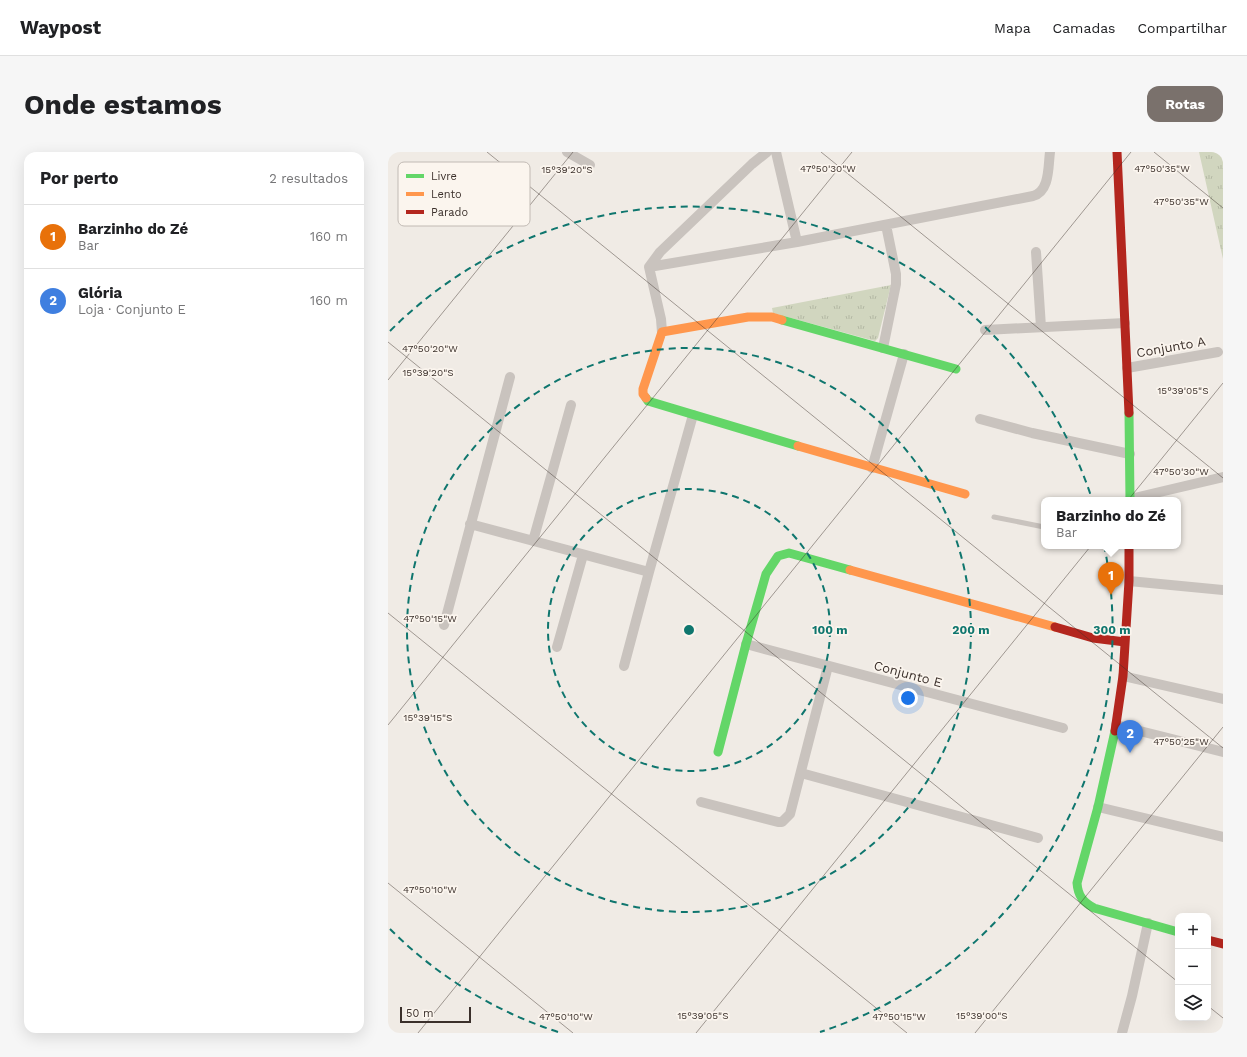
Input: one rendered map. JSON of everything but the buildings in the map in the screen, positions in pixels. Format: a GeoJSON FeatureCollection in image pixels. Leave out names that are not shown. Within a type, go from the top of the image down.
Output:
{"type":"FeatureCollection","features":[{"type":"Feature","properties":{"kind":"street"},"geometry":{"type":"LineString","coordinates":[[567,152],[590,165]]}},
{"type":"Feature","properties":{"kind":"street"},"geometry":{"type":"LineString","coordinates":[[767,152],[752,164],[660,252],[649,267],[661,319],[662,332],[644,389],[644,394],[648,401],[872,468],[965,494]]}},
{"type":"Feature","properties":{"kind":"street"},"geometry":{"type":"LineString","coordinates":[[776,152],[797,242]]}},
{"type":"Feature","properties":{"kind":"street"},"geometry":{"type":"LineString","coordinates":[[649,267],[797,242],[1037,195],[1046,184],[1050,152]]}},
{"type":"Feature","properties":{"kind":"street"},"geometry":{"type":"LineString","coordinates":[[1117,152],[1127,368],[1130,497]]}},
{"type":"Feature","properties":{"kind":"street"},"geometry":{"type":"LineString","coordinates":[[883,348],[896,284],[896,274],[886,225]]}},
{"type":"Feature","properties":{"kind":"street"},"geometry":{"type":"LineString","coordinates":[[1036,252],[1041,327]]}},
{"type":"Feature","properties":{"kind":"street"},"geometry":{"type":"LineString","coordinates":[[662,332],[748,317],[772,316],[956,369]]}},
{"type":"Feature","properties":{"kind":"street"},"geometry":{"type":"LineString","coordinates":[[985,330],[1125,323]]}},
{"type":"Feature","properties":{"kind":"street","name":"Conjunto A"},"geometry":{"type":"LineString","coordinates":[[1127,368],[1218,352]]}},
{"type":"Feature","properties":{"kind":"street"},"geometry":{"type":"LineString","coordinates":[[872,468],[904,354]]}},
{"type":"Feature","properties":{"kind":"street"},"geometry":{"type":"LineString","coordinates":[[444,625],[510,377]]}},
{"type":"Feature","properties":{"kind":"street"},"geometry":{"type":"LineString","coordinates":[[533,541],[571,405]]}},
{"type":"Feature","properties":{"kind":"street"},"geometry":{"type":"LineString","coordinates":[[624,666],[693,415]]}},
{"type":"Feature","properties":{"kind":"street"},"geometry":{"type":"LineString","coordinates":[[980,419],[1032,433],[1130,454]]}},
{"type":"Feature","properties":{"kind":"street"},"geometry":{"type":"LineString","coordinates":[[1138,497],[1223,477]]}},
{"type":"Feature","properties":{"kind":"street"},"geometry":{"type":"LineString","coordinates":[[470,524],[649,572]]}},
{"type":"Feature","properties":{"kind":"street"},"geometry":{"type":"LineString","coordinates":[[1129,549],[1129,581],[1123,676],[1116,725],[1098,807],[1077,883],[1079,897],[1094,908],[1175,931]]}},
{"type":"Feature","properties":{"kind":"street"},"geometry":{"type":"LineString","coordinates":[[718,752],[766,574],[778,556],[782,554],[788,554],[1093,638],[1125,642]]}},
{"type":"Feature","properties":{"kind":"street"},"geometry":{"type":"LineString","coordinates":[[557,647],[583,555]]}},
{"type":"Feature","properties":{"kind":"street"},"geometry":{"type":"LineString","coordinates":[[1129,581],[1223,590]]}},
{"type":"Feature","properties":{"kind":"street","name":"Conjunto E"},"geometry":{"type":"LineString","coordinates":[[746,644],[1063,728]]}},
{"type":"Feature","properties":{"kind":"street"},"geometry":{"type":"LineString","coordinates":[[701,802],[778,822],[782,822],[790,814],[828,666]]}},
{"type":"Feature","properties":{"kind":"street"},"geometry":{"type":"LineString","coordinates":[[1123,676],[1223,699]]}},
{"type":"Feature","properties":{"kind":"street"},"geometry":{"type":"LineString","coordinates":[[1116,725],[1223,752]]}},
{"type":"Feature","properties":{"kind":"street"},"geometry":{"type":"LineString","coordinates":[[801,773],[1038,838]]}},
{"type":"Feature","properties":{"kind":"street"},"geometry":{"type":"LineString","coordinates":[[1098,807],[1223,837]]}},
{"type":"Feature","properties":{"kind":"street"},"geometry":{"type":"LineString","coordinates":[[1122,1033],[1132,996],[1148,923]]}},
{"type":"Feature","properties":{"kind":"street"},"geometry":{"type":"LineString","coordinates":[[1211,941],[1223,944]]}},
{"type":"Feature","properties":{"kind":"lane"},"geometry":{"type":"LineString","coordinates":[[994,517],[1041,526]]}},
{"type":"Feature","properties":{"kind":"green space"},"geometry":{"type":"Polygon","coordinates":[[[1199,152],[1223,152],[1223,259],[1199,152]]]}},
{"type":"Feature","properties":{"kind":"green space"},"geometry":{"type":"Polygon","coordinates":[[[891,285],[878,338],[875,341],[773,313],[772,308],[891,285]]]}},
{"type":"Feature","properties":{"kind":"traffic: fast"},"geometry":{"type":"LineString","coordinates":[[782,320],[956,369]]}},
{"type":"Feature","properties":{"kind":"traffic: fast"},"geometry":{"type":"LineString","coordinates":[[646,398],[648,401],[798,446]]}},
{"type":"Feature","properties":{"kind":"traffic: fast"},"geometry":{"type":"LineString","coordinates":[[1129,413],[1130,497]]}},
{"type":"Feature","properties":{"kind":"traffic: fast"},"geometry":{"type":"LineString","coordinates":[[718,752],[766,574],[778,556],[789,553],[850,570]]}},
{"type":"Feature","properties":{"kind":"traffic: fast"},"geometry":{"type":"LineString","coordinates":[[1115,731],[1098,807],[1077,883],[1079,892],[1084,901],[1094,908],[1175,931]]}},
{"type":"Feature","properties":{"kind":"traffic: slow"},"geometry":{"type":"LineString","coordinates":[[646,398],[643,394],[643,389],[662,332],[748,317],[772,317],[782,320]]}},
{"type":"Feature","properties":{"kind":"traffic: slow"},"geometry":{"type":"LineString","coordinates":[[798,446],[965,494]]}},
{"type":"Feature","properties":{"kind":"traffic: slow"},"geometry":{"type":"LineString","coordinates":[[850,570],[1055,627]]}},
{"type":"Feature","properties":{"kind":"traffic: jam"},"geometry":{"type":"LineString","coordinates":[[1117,152],[1129,413]]}},
{"type":"Feature","properties":{"kind":"traffic: jam"},"geometry":{"type":"LineString","coordinates":[[1115,731],[1123,676],[1129,581],[1129,549]]}},
{"type":"Feature","properties":{"kind":"traffic: jam"},"geometry":{"type":"LineString","coordinates":[[1055,627],[1093,638],[1125,642]]}},
{"type":"Feature","properties":{"kind":"traffic: jam"},"geometry":{"type":"LineString","coordinates":[[1211,941],[1223,944]]}},
{"type":"Feature","properties":{"kind":"place","name":"Barzinho do Zé"},"geometry":{"type":"Point","coordinates":[1111,595]}},
{"type":"Feature","properties":{"kind":"place","name":"Glória"},"geometry":{"type":"Point","coordinates":[1130,753]}}]}
